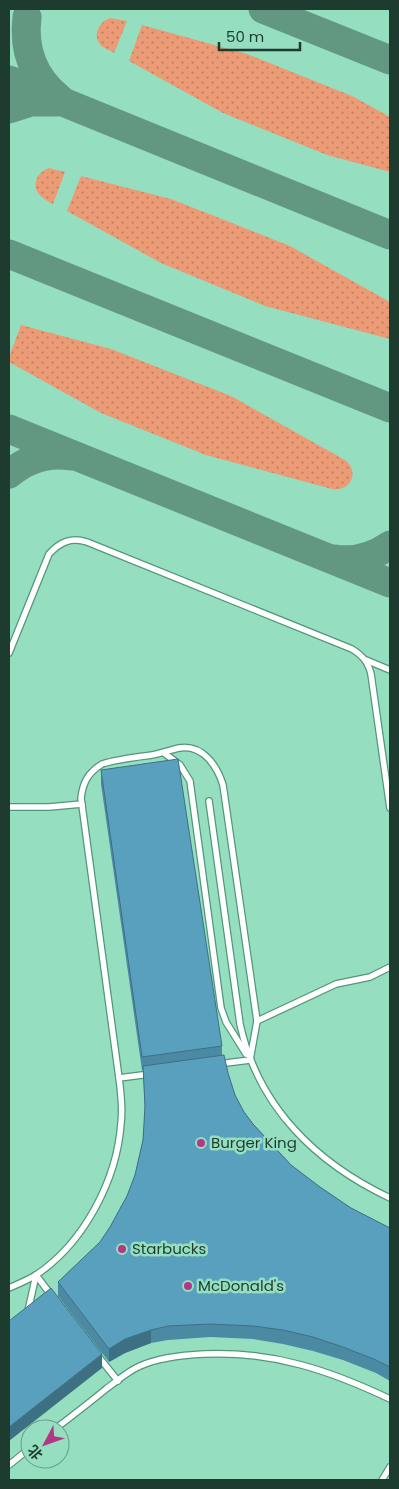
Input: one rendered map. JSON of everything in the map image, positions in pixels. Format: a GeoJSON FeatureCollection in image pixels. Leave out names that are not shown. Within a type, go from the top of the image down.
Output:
{"type":"FeatureCollection","features":[{"type":"Feature","properties":{"kind":"lane"},"geometry":{"type":"LineString","coordinates":[[9,653],[49,554],[67,541],[80,540],[352,649],[366,660],[390,670]]}},
{"type":"Feature","properties":{"kind":"lane"},"geometry":{"type":"LineString","coordinates":[[366,660],[371,674],[390,808]]}},
{"type":"Feature","properties":{"kind":"lane"},"geometry":{"type":"LineString","coordinates":[[9,1288],[36,1276],[69,1244],[94,1210],[102,1194],[115,1160],[119,1140],[122,1105],[120,1078],[82,804],[82,788],[85,780],[96,768],[110,762],[164,753],[180,748],[192,749],[201,753],[215,766],[220,775],[223,785],[256,1021],[250,1060]]}},
{"type":"Feature","properties":{"kind":"lane"},"geometry":{"type":"LineString","coordinates":[[164,753],[180,765],[190,781],[220,1008],[236,1039],[284,1119],[327,1160],[390,1198]]}},
{"type":"Feature","properties":{"kind":"lane"},"geometry":{"type":"LineString","coordinates":[[209,801],[240,1024],[250,1060]]}},
{"type":"Feature","properties":{"kind":"lane"},"geometry":{"type":"LineString","coordinates":[[9,807],[49,807],[82,804]]}},
{"type":"Feature","properties":{"kind":"lane"},"geometry":{"type":"LineString","coordinates":[[256,1021],[336,984],[370,977],[390,967]]}},
{"type":"Feature","properties":{"kind":"lane"},"geometry":{"type":"LineString","coordinates":[[213,1065],[250,1060]]}},
{"type":"Feature","properties":{"kind":"lane"},"geometry":{"type":"LineString","coordinates":[[120,1078],[157,1073]]}},
{"type":"Feature","properties":{"kind":"lane"},"geometry":{"type":"LineString","coordinates":[[36,1276],[53,1298]]}},
{"type":"Feature","properties":{"kind":"lane"},"geometry":{"type":"LineString","coordinates":[[26,1315],[30,1307],[36,1276]]}},
{"type":"Feature","properties":{"kind":"lane"},"geometry":{"type":"LineString","coordinates":[[94,1350],[118,1380]]}},
{"type":"Feature","properties":{"kind":"lane"},"geometry":{"type":"LineString","coordinates":[[68,1419],[118,1380],[140,1366],[168,1358],[195,1354],[247,1354],[321,1369],[390,1399]]}},
{"type":"Feature","properties":{"kind":"lane"},"geometry":{"type":"LineString","coordinates":[[9,1465],[20,1456]]}},
{"type":"Feature","properties":{"kind":"lane"},"geometry":{"type":"LineString","coordinates":[[382,1480],[390,1467]]}},
{"type":"Feature","properties":{"kind":"shaded area"},"geometry":{"type":"Polygon","coordinates":[[[110,18],[127,21],[114,53],[103,47],[97,39],[99,27],[110,18]]]}},
{"type":"Feature","properties":{"kind":"shaded area"},"geometry":{"type":"Polygon","coordinates":[[[142,25],[247,54],[352,96],[390,117],[390,172],[327,155],[223,113],[129,61],[142,25]]]}},
{"type":"Feature","properties":{"kind":"shaded area"},"geometry":{"type":"Polygon","coordinates":[[[49,168],[65,172],[53,204],[44,199],[36,189],[38,177],[44,170],[49,168]]]}},
{"type":"Feature","properties":{"kind":"shaded area"},"geometry":{"type":"Polygon","coordinates":[[[81,176],[171,199],[290,246],[390,302],[390,339],[265,306],[161,263],[67,211],[81,176]]]}},
{"type":"Feature","properties":{"kind":"shaded area"},"geometry":{"type":"Polygon","coordinates":[[[21,325],[111,349],[231,396],[345,460],[352,470],[351,480],[344,487],[332,489],[206,455],[101,413],[9,362],[9,357],[21,325]]]}},
{"type":"Feature","properties":{"kind":"building"},"geometry":{"type":"Polygon","coordinates":[[[178,759],[222,1046],[142,1057],[101,770],[178,759]]]}},
{"type":"Feature","properties":{"kind":"building"},"geometry":{"type":"Polygon","coordinates":[[[224,1055],[235,1095],[244,1112],[291,1165],[351,1208],[390,1228],[390,1367],[343,1347],[313,1337],[253,1326],[210,1324],[168,1326],[125,1339],[109,1349],[58,1282],[100,1242],[127,1196],[135,1175],[143,1140],[145,1106],[143,1066],[224,1055]]]}},
{"type":"Feature","properties":{"kind":"building"},"geometry":{"type":"Polygon","coordinates":[[[51,1288],[102,1354],[9,1427],[9,1321],[51,1288]]]}},
{"type":"Feature","properties":{"kind":"taxiway"},"geometry":{"type":"LineString","coordinates":[[263,9],[390,60]]}},
{"type":"Feature","properties":{"kind":"taxiway"},"geometry":{"type":"LineString","coordinates":[[27,17],[27,41],[32,62],[42,81],[59,98]]}},
{"type":"Feature","properties":{"kind":"taxiway"},"geometry":{"type":"LineString","coordinates":[[9,80],[390,235]]}},
{"type":"Feature","properties":{"kind":"taxiway"},"geometry":{"type":"LineString","coordinates":[[9,109],[31,102],[56,102]]}},
{"type":"Feature","properties":{"kind":"taxiway"},"geometry":{"type":"LineString","coordinates":[[9,254],[390,408]]}},
{"type":"Feature","properties":{"kind":"taxiway"},"geometry":{"type":"LineString","coordinates":[[9,429],[390,583]]}},
{"type":"Feature","properties":{"kind":"taxiway"},"geometry":{"type":"LineString","coordinates":[[9,474],[23,464],[38,458],[54,455],[71,456]]}},
{"type":"Feature","properties":{"kind":"taxiway"},"geometry":{"type":"LineString","coordinates":[[335,559],[350,560],[364,558],[390,545]]}},
{"type":"Feature","properties":{"kind":"place","name":"Burger King"},"geometry":{"type":"Point","coordinates":[201,1143]}},
{"type":"Feature","properties":{"kind":"place","name":"Starbucks"},"geometry":{"type":"Point","coordinates":[122,1249]}},
{"type":"Feature","properties":{"kind":"place","name":"McDonald's"},"geometry":{"type":"Point","coordinates":[188,1286]}}]}
